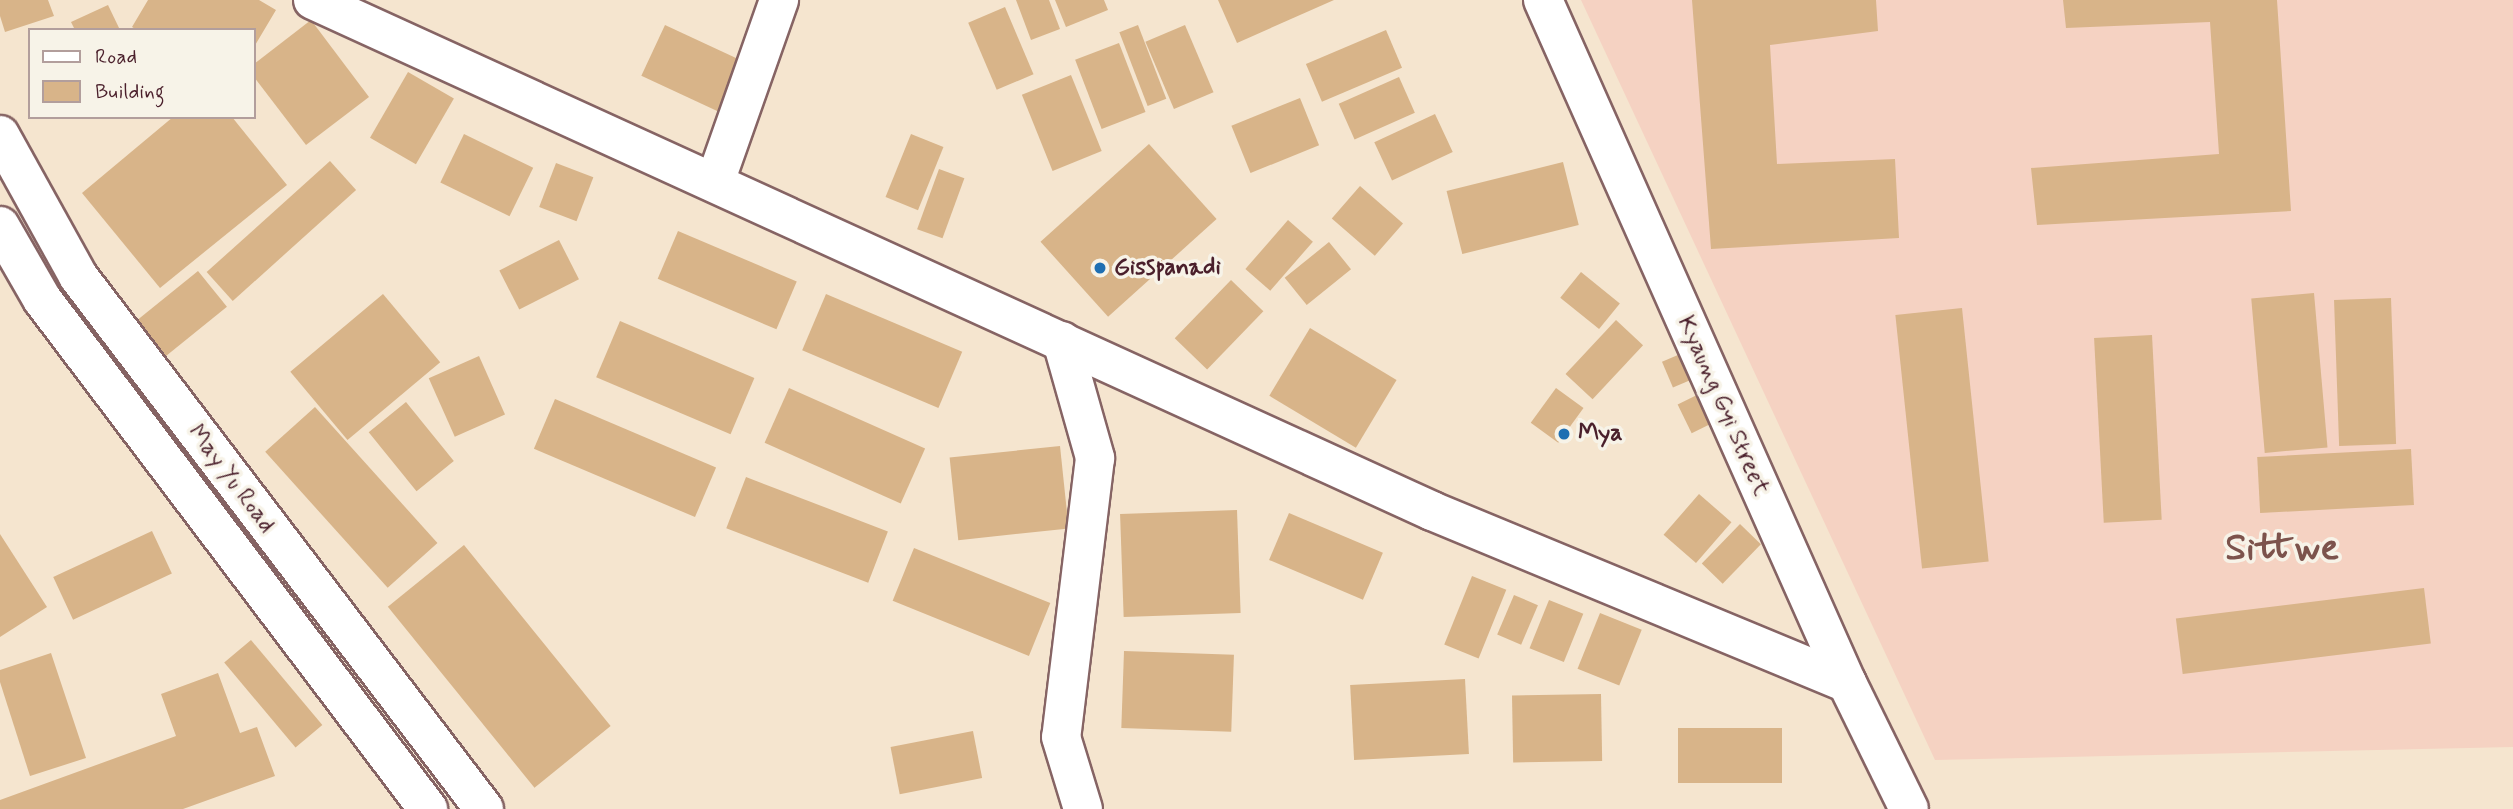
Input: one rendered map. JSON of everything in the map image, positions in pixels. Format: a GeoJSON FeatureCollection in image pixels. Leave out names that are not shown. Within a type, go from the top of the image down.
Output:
{"type":"FeatureCollection","features":[{"type":"Feature","properties":{"kind":"street"},"geometry":{"type":"LineString","coordinates":[[313,0],[1432,511],[1847,683]]}},
{"type":"Feature","properties":{"kind":"street"},"geometry":{"type":"LineString","coordinates":[[715,182],[779,0]]}},
{"type":"Feature","properties":{"kind":"street","name":"Kyaung Gyi Street"},"geometry":{"type":"LineString","coordinates":[[1543,0],[1847,683],[1909,809]]}},
{"type":"Feature","properties":{"kind":"street","name":"May Yu Road"},"geometry":{"type":"LineString","coordinates":[[0,135],[78,276],[484,809]]}},
{"type":"Feature","properties":{"kind":"street","name":"May Yu Road"},"geometry":{"type":"LineString","coordinates":[[0,226],[42,299],[428,809]]}},
{"type":"Feature","properties":{"kind":"street"},"geometry":{"type":"LineString","coordinates":[[1062,341],[1095,458],[1060,737],[1083,809]]}},
{"type":"Feature","properties":{"kind":"shaded area"},"geometry":{"type":"Polygon","coordinates":[[[1581,0],[2513,0],[2513,747],[1935,760],[1581,0]]]}},
{"type":"Feature","properties":{"kind":"building"},"geometry":{"type":"Polygon","coordinates":[[[0,0],[48,0],[54,16],[5,32],[0,16],[0,0]]]}},
{"type":"Feature","properties":{"kind":"building"},"geometry":{"type":"Polygon","coordinates":[[[148,0],[259,0],[276,10],[256,44],[256,28],[132,27],[148,0]]]}},
{"type":"Feature","properties":{"kind":"building"},"geometry":{"type":"Polygon","coordinates":[[[1016,0],[1049,0],[1060,29],[1031,40],[1016,0]]]}},
{"type":"Feature","properties":{"kind":"building"},"geometry":{"type":"Polygon","coordinates":[[[1055,0],[1104,0],[1108,10],[1066,27],[1055,0]]]}},
{"type":"Feature","properties":{"kind":"building"},"geometry":{"type":"Polygon","coordinates":[[[1218,0],[1334,0],[1237,43],[1218,0]]]}},
{"type":"Feature","properties":{"kind":"building"},"geometry":{"type":"Polygon","coordinates":[[[1692,0],[1876,0],[1878,31],[1770,45],[1777,164],[1895,159],[1899,238],[1711,249],[1692,0]]]}},
{"type":"Feature","properties":{"kind":"building"},"geometry":{"type":"Polygon","coordinates":[[[2063,0],[2277,0],[2291,211],[2037,225],[2031,168],[2219,154],[2210,22],[2066,28],[2063,0]]]}},
{"type":"Feature","properties":{"kind":"building"},"geometry":{"type":"Polygon","coordinates":[[[108,5],[119,28],[74,28],[71,22],[108,5]]]}},
{"type":"Feature","properties":{"kind":"building"},"geometry":{"type":"Polygon","coordinates":[[[1005,7],[1034,74],[997,90],[968,23],[1005,7]]]}},
{"type":"Feature","properties":{"kind":"building"},"geometry":{"type":"Polygon","coordinates":[[[311,20],[369,97],[306,145],[256,80],[256,62],[311,20]]]}},
{"type":"Feature","properties":{"kind":"building"},"geometry":{"type":"Polygon","coordinates":[[[665,25],[746,63],[722,113],[641,76],[665,25]]]}},
{"type":"Feature","properties":{"kind":"building"},"geometry":{"type":"Polygon","coordinates":[[[1138,25],[1166,99],[1148,106],[1119,32],[1138,25]]]}},
{"type":"Feature","properties":{"kind":"building"},"geometry":{"type":"Polygon","coordinates":[[[1185,25],[1214,92],[1174,109],[1145,42],[1185,25]]]}},
{"type":"Feature","properties":{"kind":"building"},"geometry":{"type":"Polygon","coordinates":[[[1386,30],[1402,68],[1322,102],[1306,64],[1386,30]]]}},
{"type":"Feature","properties":{"kind":"building"},"geometry":{"type":"Polygon","coordinates":[[[1119,43],[1146,112],[1102,129],[1075,60],[1119,43]]]}},
{"type":"Feature","properties":{"kind":"building"},"geometry":{"type":"Polygon","coordinates":[[[408,72],[454,99],[416,164],[370,138],[408,72]]]}},
{"type":"Feature","properties":{"kind":"building"},"geometry":{"type":"Polygon","coordinates":[[[1071,75],[1102,151],[1053,171],[1022,95],[1071,75]]]}},
{"type":"Feature","properties":{"kind":"building"},"geometry":{"type":"Polygon","coordinates":[[[1399,77],[1415,113],[1355,139],[1339,104],[1399,77]]]}},
{"type":"Feature","properties":{"kind":"building"},"geometry":{"type":"Polygon","coordinates":[[[1300,98],[1319,145],[1250,173],[1231,126],[1300,98]]]}},
{"type":"Feature","properties":{"kind":"building"},"geometry":{"type":"Polygon","coordinates":[[[1435,114],[1453,152],[1392,180],[1374,142],[1435,114]]]}},
{"type":"Feature","properties":{"kind":"building"},"geometry":{"type":"Polygon","coordinates":[[[171,119],[234,119],[287,185],[160,288],[82,193],[171,119]]]}},
{"type":"Feature","properties":{"kind":"building"},"geometry":{"type":"Polygon","coordinates":[[[464,134],[533,168],[510,216],[440,183],[464,134]]]}},
{"type":"Feature","properties":{"kind":"building"},"geometry":{"type":"Polygon","coordinates":[[[911,134],[943,147],[918,210],[886,197],[911,134]]]}},
{"type":"Feature","properties":{"kind":"building"},"geometry":{"type":"Polygon","coordinates":[[[1149,144],[1217,219],[1108,317],[1041,242],[1149,144]]]}},
{"type":"Feature","properties":{"kind":"building"},"geometry":{"type":"Polygon","coordinates":[[[330,161],[356,190],[233,301],[207,272],[330,161]]]}},
{"type":"Feature","properties":{"kind":"building"},"geometry":{"type":"Polygon","coordinates":[[[1563,162],[1579,225],[1462,254],[1447,191],[1563,162]]]}},
{"type":"Feature","properties":{"kind":"building"},"geometry":{"type":"Polygon","coordinates":[[[556,163],[593,177],[576,221],[539,207],[556,163]]]}},
{"type":"Feature","properties":{"kind":"building"},"geometry":{"type":"Polygon","coordinates":[[[939,169],[964,178],[942,238],[917,229],[939,169]]]}},
{"type":"Feature","properties":{"kind":"building"},"geometry":{"type":"Polygon","coordinates":[[[1360,186],[1403,223],[1375,256],[1332,218],[1360,186]]]}},
{"type":"Feature","properties":{"kind":"building"},"geometry":{"type":"Polygon","coordinates":[[[1288,220],[1313,242],[1270,291],[1245,269],[1288,220]]]}},
{"type":"Feature","properties":{"kind":"building"},"geometry":{"type":"Polygon","coordinates":[[[678,231],[797,281],[776,329],[658,279],[678,231]]]}},
{"type":"Feature","properties":{"kind":"building"},"geometry":{"type":"Polygon","coordinates":[[[559,240],[579,279],[519,310],[499,270],[559,240]]]}},
{"type":"Feature","properties":{"kind":"building"},"geometry":{"type":"Polygon","coordinates":[[[1329,242],[1351,269],[1307,305],[1285,278],[1329,242]]]}},
{"type":"Feature","properties":{"kind":"building"},"geometry":{"type":"Polygon","coordinates":[[[198,271],[227,307],[163,358],[134,323],[198,271]]]}},
{"type":"Feature","properties":{"kind":"building"},"geometry":{"type":"Polygon","coordinates":[[[1581,272],[1620,303],[1599,329],[1560,298],[1581,272]]]}},
{"type":"Feature","properties":{"kind":"building"},"geometry":{"type":"Polygon","coordinates":[[[1231,280],[1263,311],[1207,370],[1175,338],[1231,280]]]}},
{"type":"Feature","properties":{"kind":"building"},"geometry":{"type":"Polygon","coordinates":[[[2314,293],[2328,447],[2265,453],[2251,298],[2314,293]]]}},
{"type":"Feature","properties":{"kind":"building"},"geometry":{"type":"Polygon","coordinates":[[[383,294],[440,362],[348,440],[290,372],[383,294]]]}},
{"type":"Feature","properties":{"kind":"building"},"geometry":{"type":"Polygon","coordinates":[[[826,294],[962,352],[938,408],[802,350],[826,294]]]}},
{"type":"Feature","properties":{"kind":"building"},"geometry":{"type":"Polygon","coordinates":[[[2391,298],[2396,444],[2339,446],[2334,300],[2391,298]]]}},
{"type":"Feature","properties":{"kind":"building"},"geometry":{"type":"Polygon","coordinates":[[[1962,308],[1989,562],[1922,569],[1895,315],[1962,308]]]}},
{"type":"Feature","properties":{"kind":"building"},"geometry":{"type":"Polygon","coordinates":[[[1616,320],[1643,345],[1593,399],[1566,374],[1616,320]]]}},
{"type":"Feature","properties":{"kind":"building"},"geometry":{"type":"Polygon","coordinates":[[[620,321],[754,378],[731,434],[596,377],[620,321]]]}},
{"type":"Feature","properties":{"kind":"building"},"geometry":{"type":"Polygon","coordinates":[[[1310,328],[1397,380],[1356,448],[1269,396],[1310,328]]]}},
{"type":"Feature","properties":{"kind":"building"},"geometry":{"type":"Polygon","coordinates":[[[2152,335],[2162,520],[2104,523],[2094,338],[2152,335]]]}},
{"type":"Feature","properties":{"kind":"building"},"geometry":{"type":"Polygon","coordinates":[[[1685,352],[1696,378],[1673,388],[1662,362],[1685,352]]]}},
{"type":"Feature","properties":{"kind":"building"},"geometry":{"type":"Polygon","coordinates":[[[479,356],[505,414],[455,437],[429,378],[479,356]]]}},
{"type":"Feature","properties":{"kind":"building"},"geometry":{"type":"Polygon","coordinates":[[[789,388],[925,449],[901,503],[765,443],[789,388]]]}},
{"type":"Feature","properties":{"kind":"building"},"geometry":{"type":"Polygon","coordinates":[[[1556,388],[1584,408],[1558,443],[1531,423],[1556,388]]]}},
{"type":"Feature","properties":{"kind":"building"},"geometry":{"type":"Polygon","coordinates":[[[1701,393],[1715,422],[1692,433],[1678,404],[1701,393]]]}},
{"type":"Feature","properties":{"kind":"building"},"geometry":{"type":"Polygon","coordinates":[[[555,399],[716,467],[695,517],[534,449],[555,399]]]}},
{"type":"Feature","properties":{"kind":"building"},"geometry":{"type":"Polygon","coordinates":[[[406,402],[454,461],[417,491],[369,432],[406,402]]]}},
{"type":"Feature","properties":{"kind":"building"},"geometry":{"type":"Polygon","coordinates":[[[315,407],[437,543],[388,588],[265,452],[315,407]]]}},
{"type":"Feature","properties":{"kind":"building"},"geometry":{"type":"Polygon","coordinates":[[[1060,446],[1069,529],[958,540],[950,458],[1060,446]]]}},
{"type":"Feature","properties":{"kind":"building"},"geometry":{"type":"Polygon","coordinates":[[[2411,449],[2414,505],[2260,513],[2257,457],[2411,449]]]}},
{"type":"Feature","properties":{"kind":"building"},"geometry":{"type":"Polygon","coordinates":[[[746,477],[888,531],[868,583],[726,528],[746,477]]]}},
{"type":"Feature","properties":{"kind":"building"},"geometry":{"type":"Polygon","coordinates":[[[1699,494],[1731,522],[1696,563],[1664,535],[1699,494]]]}},
{"type":"Feature","properties":{"kind":"building"},"geometry":{"type":"Polygon","coordinates":[[[1237,510],[1241,613],[1124,617],[1120,514],[1237,510]]]}},
{"type":"Feature","properties":{"kind":"building"},"geometry":{"type":"Polygon","coordinates":[[[1289,513],[1383,553],[1363,600],[1269,560],[1289,513]]]}},
{"type":"Feature","properties":{"kind":"building"},"geometry":{"type":"Polygon","coordinates":[[[1740,524],[1761,544],[1723,584],[1702,564],[1740,524]]]}},
{"type":"Feature","properties":{"kind":"building"},"geometry":{"type":"Polygon","coordinates":[[[152,531],[172,574],[73,620],[53,577],[152,531]]]}},
{"type":"Feature","properties":{"kind":"building"},"geometry":{"type":"Polygon","coordinates":[[[0,534],[47,607],[0,637],[0,534]]]}},
{"type":"Feature","properties":{"kind":"building"},"geometry":{"type":"Polygon","coordinates":[[[464,545],[611,726],[534,788],[388,607],[464,545]]]}},
{"type":"Feature","properties":{"kind":"building"},"geometry":{"type":"Polygon","coordinates":[[[914,548],[1050,603],[1029,656],[893,601],[914,548]]]}},
{"type":"Feature","properties":{"kind":"building"},"geometry":{"type":"Polygon","coordinates":[[[1472,576],[1506,590],[1479,658],[1444,645],[1472,576]]]}},
{"type":"Feature","properties":{"kind":"building"},"geometry":{"type":"Polygon","coordinates":[[[2424,588],[2431,644],[2183,674],[2176,618],[2424,588]]]}},
{"type":"Feature","properties":{"kind":"building"},"geometry":{"type":"Polygon","coordinates":[[[1514,595],[1538,605],[1521,645],[1497,635],[1514,595]]]}},
{"type":"Feature","properties":{"kind":"building"},"geometry":{"type":"Polygon","coordinates":[[[1549,600],[1583,614],[1564,662],[1530,648],[1549,600]]]}},
{"type":"Feature","properties":{"kind":"building"},"geometry":{"type":"Polygon","coordinates":[[[1600,613],[1642,630],[1619,685],[1578,669],[1600,613]]]}},
{"type":"Feature","properties":{"kind":"building"},"geometry":{"type":"Polygon","coordinates":[[[251,640],[322,725],[296,748],[224,662],[251,640]]]}},
{"type":"Feature","properties":{"kind":"building"},"geometry":{"type":"Polygon","coordinates":[[[1124,651],[1234,655],[1231,732],[1121,728],[1124,651]]]}},
{"type":"Feature","properties":{"kind":"building"},"geometry":{"type":"Polygon","coordinates":[[[51,653],[86,758],[30,776],[0,682],[0,670],[51,653]]]}},
{"type":"Feature","properties":{"kind":"building"},"geometry":{"type":"Polygon","coordinates":[[[218,673],[240,733],[257,727],[275,776],[183,809],[0,809],[0,800],[176,736],[161,694],[218,673]]]}},
{"type":"Feature","properties":{"kind":"building"},"geometry":{"type":"Polygon","coordinates":[[[1465,679],[1469,754],[1354,760],[1350,685],[1465,679]]]}},
{"type":"Feature","properties":{"kind":"building"},"geometry":{"type":"Polygon","coordinates":[[[1601,694],[1602,761],[1513,763],[1512,696],[1601,694]]]}},
{"type":"Feature","properties":{"kind":"building"},"geometry":{"type":"Polygon","coordinates":[[[1678,728],[1782,728],[1782,783],[1678,783],[1678,728]]]}},
{"type":"Feature","properties":{"kind":"building"},"geometry":{"type":"Polygon","coordinates":[[[973,731],[982,778],[900,794],[891,747],[973,731]]]}},
{"type":"Feature","properties":{"kind":"place","name":"Gisspanadi"},"geometry":{"type":"Point","coordinates":[1100,268]}},
{"type":"Feature","properties":{"kind":"place","name":"Mya"},"geometry":{"type":"Point","coordinates":[1564,434]}},
{"type":"Feature","properties":{"kind":"district","name":"Sittwe"},"geometry":{"type":"Point","coordinates":[2282,549]}}]}
